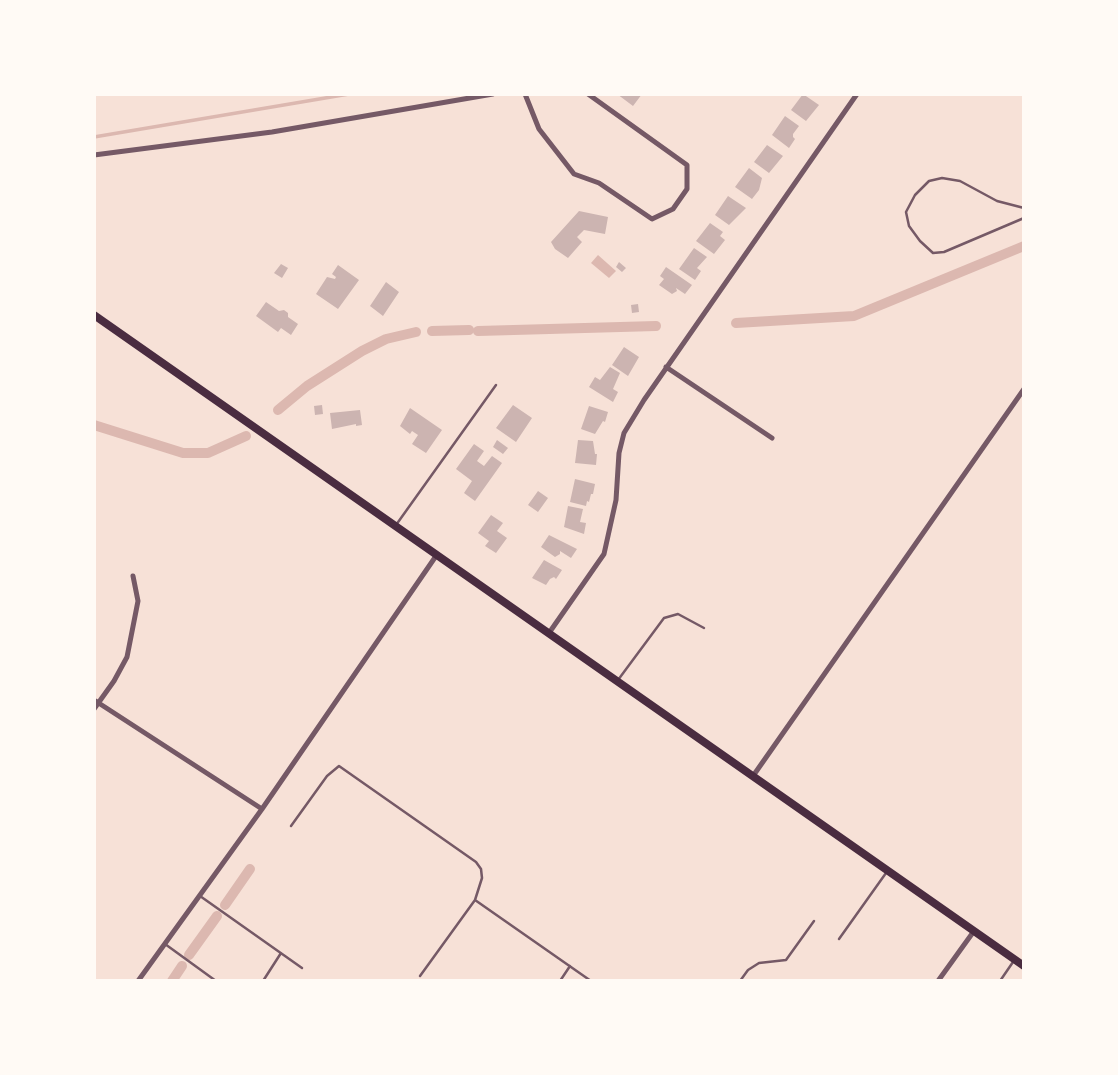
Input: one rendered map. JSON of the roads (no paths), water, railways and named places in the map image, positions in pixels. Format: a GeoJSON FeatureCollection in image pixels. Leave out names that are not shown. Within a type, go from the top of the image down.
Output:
{"type":"FeatureCollection","features":[{"type":"Feature","properties":{"kind":"main road"},"geometry":{"type":"LineString","coordinates":[[94,315],[1024,965]]}},
{"type":"Feature","properties":{"kind":"street"},"geometry":{"type":"LineString","coordinates":[[94,155],[272,132],[493,94]]}},
{"type":"Feature","properties":{"kind":"street"},"geometry":{"type":"LineString","coordinates":[[525,94],[539,129],[574,174],[598,183],[652,219],[673,209],[687,189],[687,165],[588,94]]}},
{"type":"Feature","properties":{"kind":"street"},"geometry":{"type":"LineString","coordinates":[[549,633],[604,554],[616,500],[624,433],[666,367],[857,94]]}},
{"type":"Feature","properties":{"kind":"street"},"geometry":{"type":"LineString","coordinates":[[666,367],[772,438]]}},
{"type":"Feature","properties":{"kind":"street"},"geometry":{"type":"LineString","coordinates":[[752,776],[1024,389]]}},
{"type":"Feature","properties":{"kind":"street"},"geometry":{"type":"LineString","coordinates":[[138,981],[262,809],[436,556]]}},
{"type":"Feature","properties":{"kind":"street"},"geometry":{"type":"LineString","coordinates":[[133,576],[138,601],[127,657],[96,704],[262,809]]}},
{"type":"Feature","properties":{"kind":"street"},"geometry":{"type":"LineString","coordinates":[[938,981],[974,931]]}},
{"type":"Feature","properties":{"kind":"lane"},"geometry":{"type":"LineString","coordinates":[[1024,208],[997,201],[960,181],[942,178],[929,181],[915,195],[906,212],[909,226],[933,253],[944,252],[1024,218]]}},
{"type":"Feature","properties":{"kind":"lane"},"geometry":{"type":"LineString","coordinates":[[395,527],[496,385]]}},
{"type":"Feature","properties":{"kind":"lane"},"geometry":{"type":"LineString","coordinates":[[618,681],[664,618],[678,614],[704,628]]}},
{"type":"Feature","properties":{"kind":"lane"},"geometry":{"type":"LineString","coordinates":[[291,826],[327,776],[339,765],[476,862],[481,869],[482,878],[475,900],[420,976]]}},
{"type":"Feature","properties":{"kind":"lane"},"geometry":{"type":"LineString","coordinates":[[839,939],[888,871]]}},
{"type":"Feature","properties":{"kind":"lane"},"geometry":{"type":"LineString","coordinates":[[200,896],[302,968]]}},
{"type":"Feature","properties":{"kind":"lane"},"geometry":{"type":"LineString","coordinates":[[475,900],[591,981]]}},
{"type":"Feature","properties":{"kind":"lane"},"geometry":{"type":"LineString","coordinates":[[740,981],[748,970],[759,962],[786,960],[814,921]]}},
{"type":"Feature","properties":{"kind":"lane"},"geometry":{"type":"LineString","coordinates":[[165,944],[216,981]]}},
{"type":"Feature","properties":{"kind":"lane"},"geometry":{"type":"LineString","coordinates":[[263,981],[281,953]]}},
{"type":"Feature","properties":{"kind":"lane"},"geometry":{"type":"LineString","coordinates":[[1000,981],[1014,959]]}},
{"type":"Feature","properties":{"kind":"lane"},"geometry":{"type":"LineString","coordinates":[[560,981],[570,966]]}},
{"type":"Feature","properties":{"kind":"waterway"},"geometry":{"type":"LineString","coordinates":[[94,137],[349,94]]}},
{"type":"Feature","properties":{"kind":"waterway"},"geometry":{"type":"LineString","coordinates":[[736,323],[854,316],[1024,246]]}},
{"type":"Feature","properties":{"kind":"waterway"},"geometry":{"type":"LineString","coordinates":[[478,331],[656,326]]}},
{"type":"Feature","properties":{"kind":"waterway"},"geometry":{"type":"LineString","coordinates":[[432,331],[469,330]]}},
{"type":"Feature","properties":{"kind":"waterway"},"geometry":{"type":"LineString","coordinates":[[278,410],[307,386],[362,351],[386,339],[416,332]]}},
{"type":"Feature","properties":{"kind":"waterway"},"geometry":{"type":"LineString","coordinates":[[94,425],[183,453],[208,453],[246,436]]}},
{"type":"Feature","properties":{"kind":"waterway"},"geometry":{"type":"LineString","coordinates":[[225,905],[250,869]]}},
{"type":"Feature","properties":{"kind":"waterway"},"geometry":{"type":"LineString","coordinates":[[189,955],[217,916]]}},
{"type":"Feature","properties":{"kind":"waterway"},"geometry":{"type":"LineString","coordinates":[[172,981],[182,966]]}}]}
